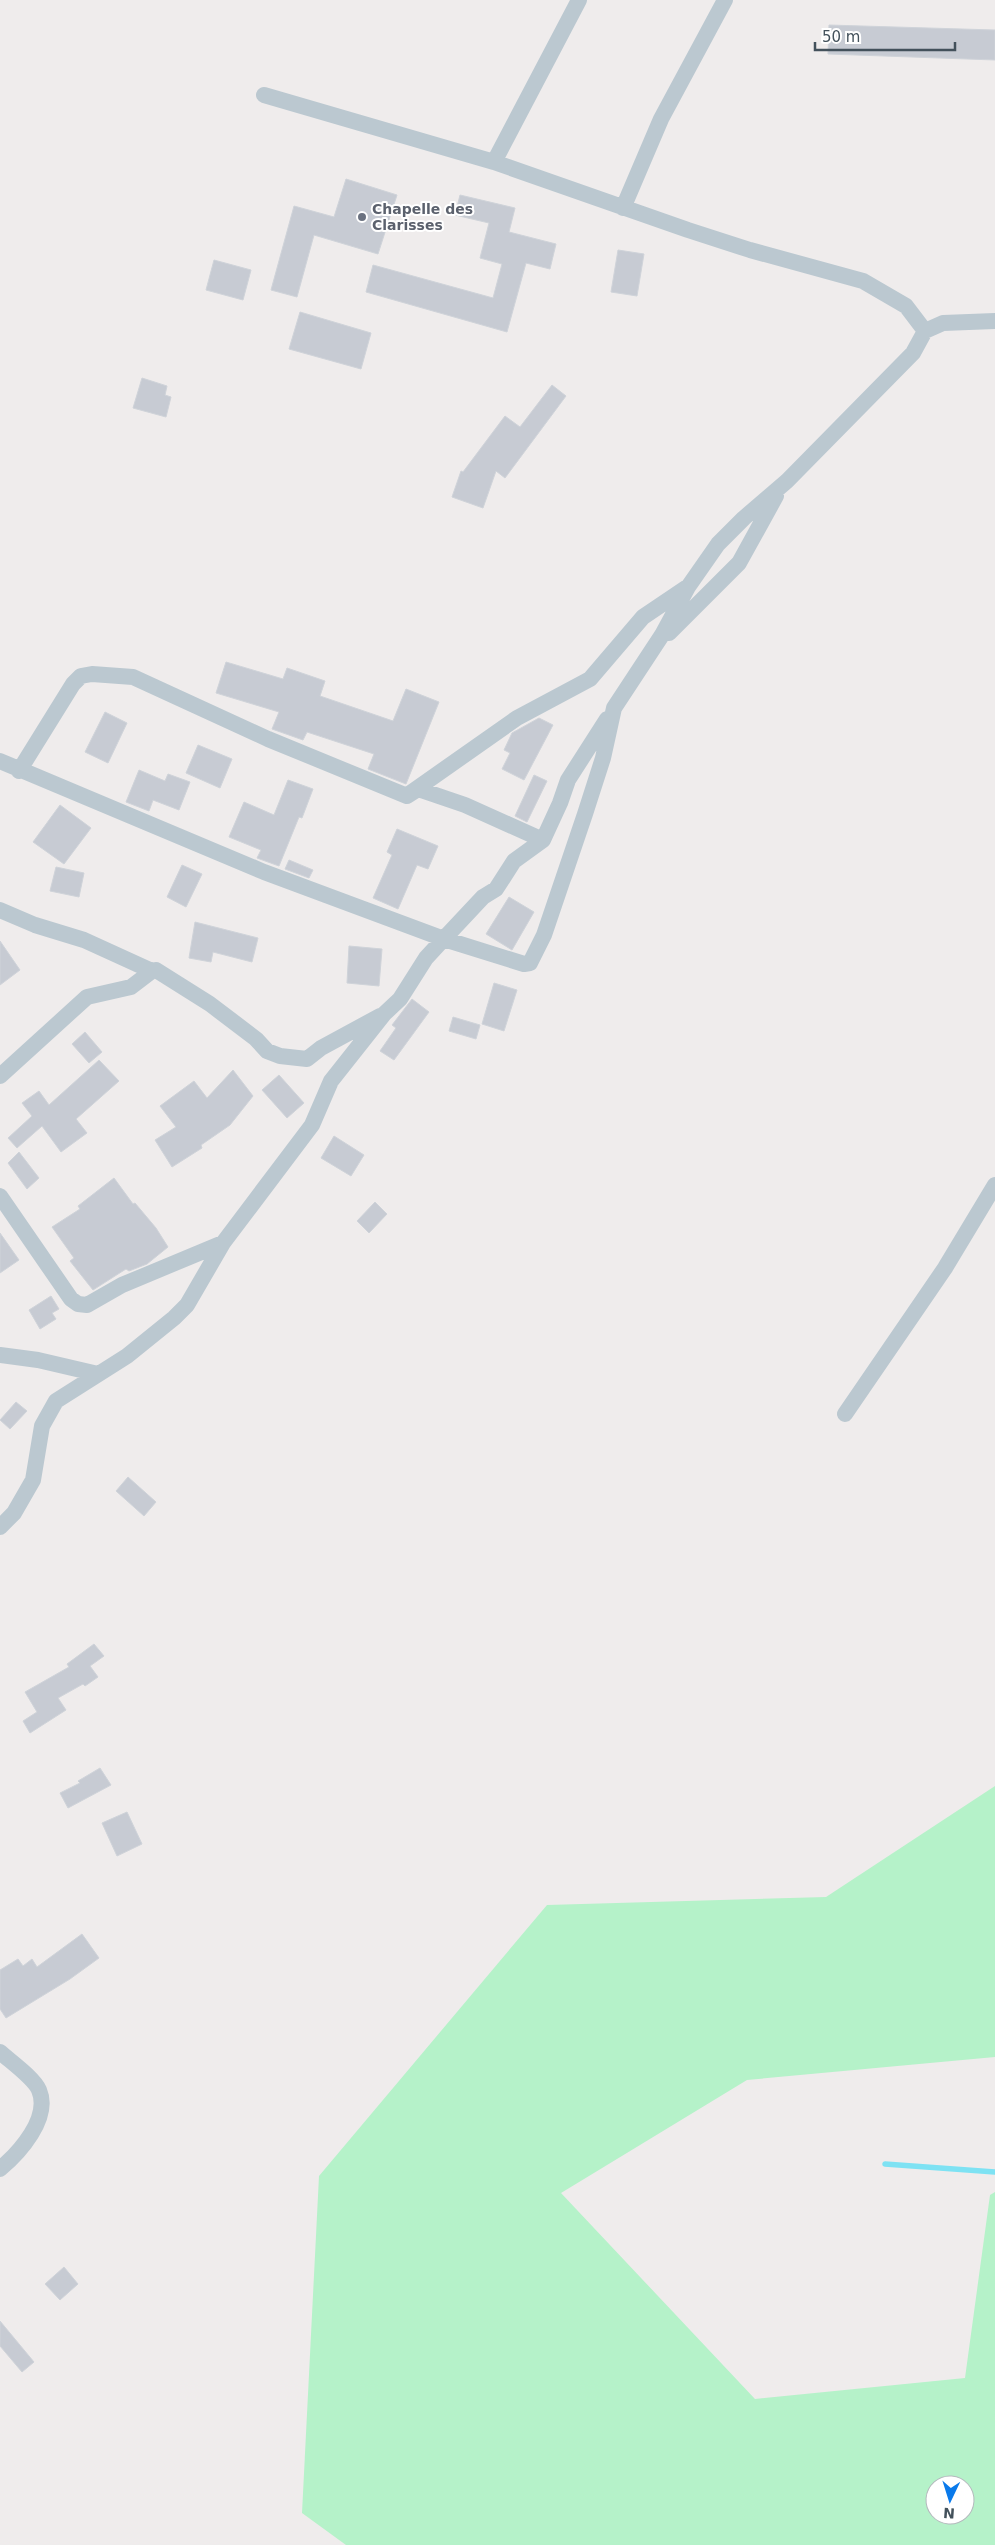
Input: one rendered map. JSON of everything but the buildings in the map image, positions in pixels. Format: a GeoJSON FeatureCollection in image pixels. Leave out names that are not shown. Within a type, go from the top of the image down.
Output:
{"type":"FeatureCollection","features":[{"type":"Feature","properties":{"kind":"street"},"geometry":{"type":"LineString","coordinates":[[494,162],[579,0]]}},
{"type":"Feature","properties":{"kind":"street"},"geometry":{"type":"LineString","coordinates":[[623,208],[664,111],[725,0]]}},
{"type":"Feature","properties":{"kind":"street"},"geometry":{"type":"LineString","coordinates":[[264,94],[494,162],[623,208],[750,250],[863,281],[881,289],[906,306],[925,330]]}},
{"type":"Feature","properties":{"kind":"street"},"geometry":{"type":"LineString","coordinates":[[0,1527],[14,1513],[33,1480],[42,1426],[56,1401],[133,1351],[187,1305],[223,1243],[312,1125],[330,1081],[384,1014],[400,1000],[426,958],[483,897],[496,889],[514,861],[543,840],[568,780],[656,646],[688,587],[718,544],[744,518],[781,487],[913,353],[925,330],[943,323],[995,321]]}},
{"type":"Feature","properties":{"kind":"street"},"geometry":{"type":"LineString","coordinates":[[656,646],[740,563],[781,487]]}},
{"type":"Feature","properties":{"kind":"street"},"geometry":{"type":"LineString","coordinates":[[407,796],[517,718],[590,679],[643,617],[688,587]]}},
{"type":"Feature","properties":{"kind":"street"},"geometry":{"type":"LineString","coordinates":[[19,771],[73,684],[81,676],[101,674],[133,677],[268,739],[407,796]]}},
{"type":"Feature","properties":{"kind":"street"},"geometry":{"type":"LineString","coordinates":[[0,761],[19,771],[264,872],[444,939],[524,964],[533,960],[588,805],[603,758],[614,708]]}},
{"type":"Feature","properties":{"kind":"street"},"geometry":{"type":"LineString","coordinates":[[407,796],[418,789],[465,805],[543,840]]}},
{"type":"Feature","properties":{"kind":"street"},"geometry":{"type":"LineString","coordinates":[[0,910],[35,925],[84,940],[152,971],[156,970],[210,1004],[256,1039],[266,1051],[280,1056],[307,1059],[321,1048],[384,1014]]}},
{"type":"Feature","properties":{"kind":"street"},"geometry":{"type":"LineString","coordinates":[[0,1076],[88,997],[131,988],[152,971]]}},
{"type":"Feature","properties":{"kind":"street"},"geometry":{"type":"LineString","coordinates":[[845,1414],[945,1268],[995,1185]]}},
{"type":"Feature","properties":{"kind":"street"},"geometry":{"type":"LineString","coordinates":[[0,1196],[71,1299],[78,1304],[87,1305],[122,1285],[223,1243]]}},
{"type":"Feature","properties":{"kind":"street"},"geometry":{"type":"LineString","coordinates":[[0,1355],[38,1360],[98,1374]]}},
{"type":"Feature","properties":{"kind":"street"},"geometry":{"type":"LineString","coordinates":[[0,2052],[38,2088],[42,2100],[40,2115],[27,2140],[0,2169]]}},
{"type":"Feature","properties":{"kind":"green space"},"geometry":{"type":"Polygon","coordinates":[[[995,1786],[995,2057],[747,2080],[561,2193],[755,2399],[965,2378],[990,2195],[995,2192],[995,2545],[346,2545],[302,2513],[319,2176],[547,1905],[826,1897],[995,1786]]]}},
{"type":"Feature","properties":{"kind":"waterway"},"geometry":{"type":"LineString","coordinates":[[885,2164],[995,2172]]}},
{"type":"Feature","properties":{"kind":"place","name":"Chapelle des Clarisses"},"geometry":{"type":"Point","coordinates":[362,217]}}]}
